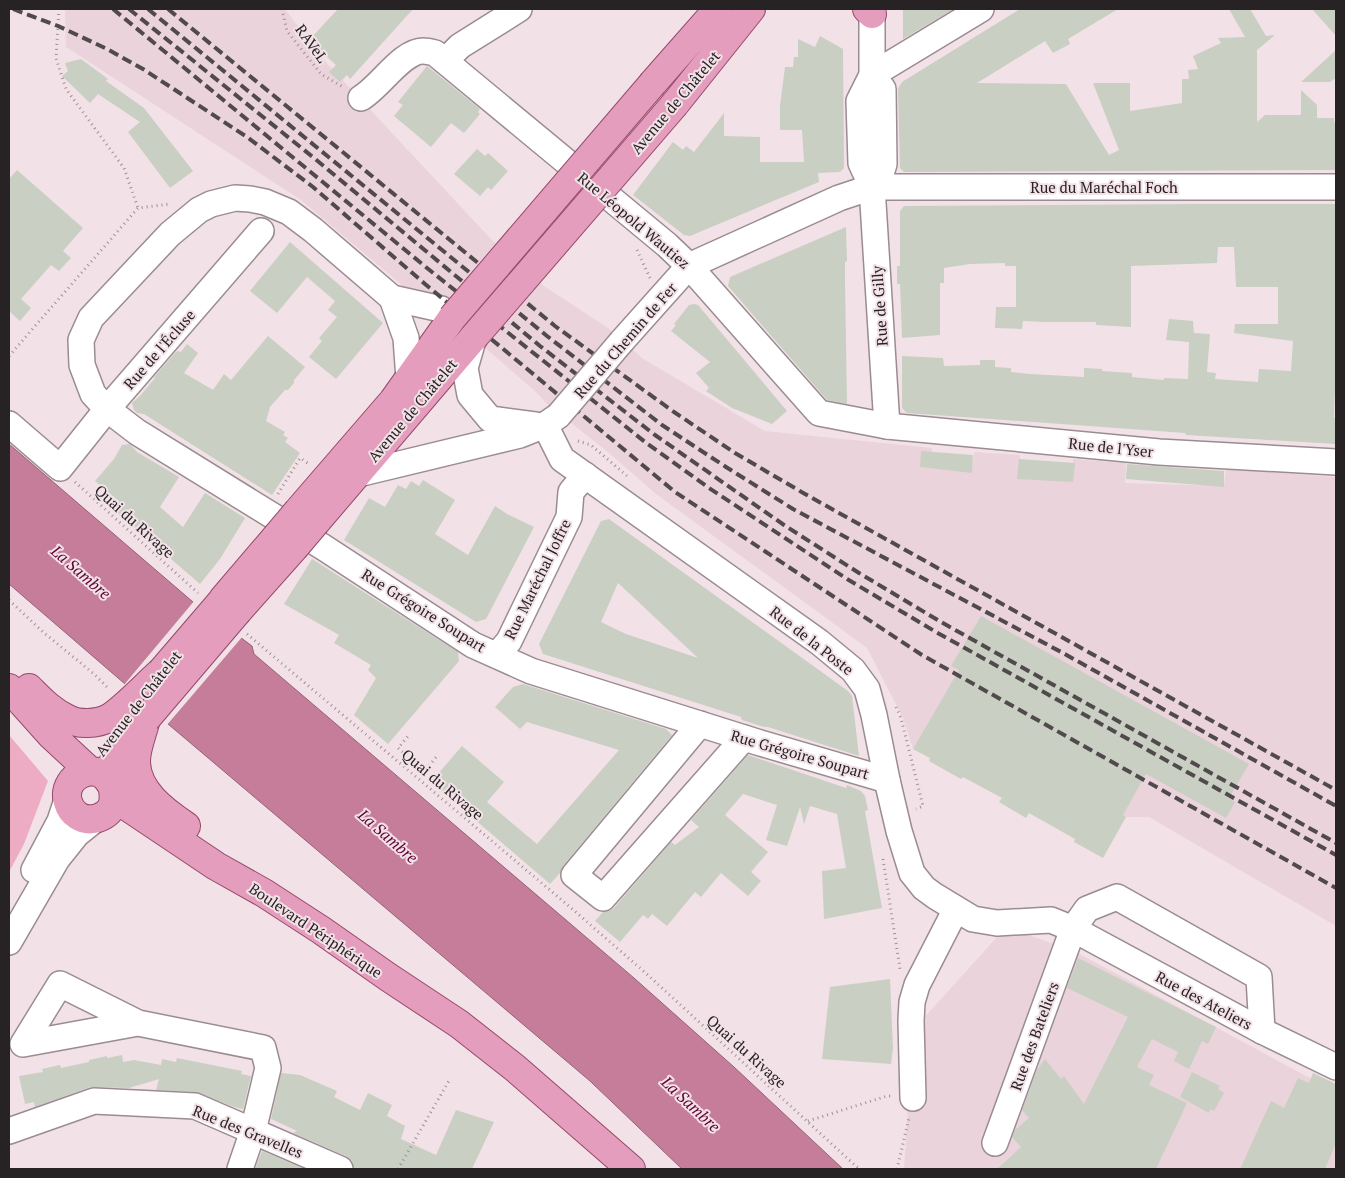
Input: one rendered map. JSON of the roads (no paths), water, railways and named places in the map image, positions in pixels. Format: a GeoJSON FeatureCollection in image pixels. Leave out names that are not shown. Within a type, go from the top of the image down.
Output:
{"type":"FeatureCollection","features":[{"type":"Feature","properties":{"kind":"main road","name":"Avenue de Châtelet"},"geometry":{"type":"LineString","coordinates":[[67,796],[69,784],[74,777],[90,771],[95,758],[136,710],[227,610],[307,517],[409,379],[454,308],[718,9]]}},
{"type":"Feature","properties":{"kind":"main road","name":"Avenue de Châtelet"},"geometry":{"type":"LineString","coordinates":[[307,517],[358,474],[675,104],[751,9]]}},
{"type":"Feature","properties":{"kind":"main road","name":"Avenue de Châtelet"},"geometry":{"type":"LineString","coordinates":[[97,818],[109,810],[113,803],[112,767],[136,710],[160,672],[227,610]]}},
{"type":"Feature","properties":{"kind":"main road"},"geometry":{"type":"LineString","coordinates":[[9,671],[48,707],[68,720],[80,723],[94,722],[136,710],[136,760],[141,784],[153,800],[172,816],[390,967],[460,1024]]}},
{"type":"Feature","properties":{"kind":"main road","name":"Boulevard Périphérique"},"geometry":{"type":"LineString","coordinates":[[9,688],[51,735],[90,771],[98,772],[105,776],[128,807],[216,866],[264,893],[460,1024],[515,1068],[631,1169]]}},
{"type":"Feature","properties":{"kind":"main road"},"geometry":{"type":"LineString","coordinates":[[9,706],[47,752],[63,775],[70,808],[76,814],[90,819],[97,818]]}},
{"type":"Feature","properties":{"kind":"street"},"geometry":{"type":"LineString","coordinates":[[445,61],[460,46],[519,9]]}},
{"type":"Feature","properties":{"kind":"street"},"geometry":{"type":"LineString","coordinates":[[872,75],[981,9]]}},
{"type":"Feature","properties":{"kind":"street","name":"Rue de Gilly"},"geometry":{"type":"LineString","coordinates":[[870,11],[872,75],[859,101],[861,163],[872,187],[887,426]]}},
{"type":"Feature","properties":{"kind":"street","name":"Rue Léopold Wautiez"},"geometry":{"type":"LineString","coordinates":[[361,98],[369,93],[408,55],[422,51],[435,53],[667,245],[689,266],[820,413],[887,426]]}},
{"type":"Feature","properties":{"kind":"street","name":"Rue du Chemin de Fer"},"geometry":{"type":"LineString","coordinates":[[552,420],[689,266],[839,198],[872,187]]}},
{"type":"Feature","properties":{"kind":"street","name":"Rue du Maréchal Foch"},"geometry":{"type":"LineString","coordinates":[[872,187],[1336,187]]}},
{"type":"Feature","properties":{"kind":"street","name":"Rue Grégoire Soupart"},"geometry":{"type":"LineString","coordinates":[[392,298],[313,230],[289,212],[265,202],[235,198],[211,204],[199,210],[170,234],[98,311],[92,318],[81,340],[82,365],[93,394],[107,409],[137,432],[267,512],[473,645],[531,671],[744,738],[887,780]]}},
{"type":"Feature","properties":{"kind":"street","name":"Rue de l'Écluse"},"geometry":{"type":"LineString","coordinates":[[9,424],[60,468],[107,409],[261,231]]}},
{"type":"Feature","properties":{"kind":"street"},"geometry":{"type":"LineString","coordinates":[[409,379],[406,338],[392,298],[454,308]]}},
{"type":"Feature","properties":{"kind":"street"},"geometry":{"type":"LineString","coordinates":[[474,337],[465,368],[470,395],[490,419],[518,424],[552,420]]}},
{"type":"Feature","properties":{"kind":"street"},"geometry":{"type":"LineString","coordinates":[[358,474],[520,435],[552,420]]}},
{"type":"Feature","properties":{"kind":"street","name":"Rue de la Poste"},"geometry":{"type":"LineString","coordinates":[[552,420],[562,459],[819,642],[853,670],[867,689],[899,832],[912,873],[930,892],[956,909]]}},
{"type":"Feature","properties":{"kind":"street","name":"Rue de l'Yser"},"geometry":{"type":"LineString","coordinates":[[887,426],[1159,452],[1336,462]]}},
{"type":"Feature","properties":{"kind":"street","name":"Rue Maréchal Joffre"},"geometry":{"type":"LineString","coordinates":[[497,655],[509,641],[569,518],[571,492],[585,475]]}},
{"type":"Feature","properties":{"kind":"street"},"geometry":{"type":"LineString","coordinates":[[700,724],[574,874],[603,898],[744,738]]}},
{"type":"Feature","properties":{"kind":"street"},"geometry":{"type":"LineString","coordinates":[[642,794],[671,820]]}},
{"type":"Feature","properties":{"kind":"street","name":"Avenue de Châtelet"},"geometry":{"type":"LineString","coordinates":[[9,912],[60,821],[67,796]]}},
{"type":"Feature","properties":{"kind":"street","name":"Avenue de Châtelet"},"geometry":{"type":"LineString","coordinates":[[9,942],[57,859],[77,834],[97,818]]}},
{"type":"Feature","properties":{"kind":"street"},"geometry":{"type":"LineString","coordinates":[[1080,919],[1117,897],[1260,977],[1262,1032]]}},
{"type":"Feature","properties":{"kind":"street"},"geometry":{"type":"LineString","coordinates":[[914,1098],[912,1002],[917,985],[956,909]]}},
{"type":"Feature","properties":{"kind":"street","name":"Rue des Ateliers"},"geometry":{"type":"LineString","coordinates":[[956,909],[973,919],[997,923],[1080,919],[1262,1032],[1336,1067]]}},
{"type":"Feature","properties":{"kind":"street","name":"Rue des Bateliers"},"geometry":{"type":"LineString","coordinates":[[995,1144],[1080,919]]}},
{"type":"Feature","properties":{"kind":"street"},"geometry":{"type":"LineString","coordinates":[[138,1023],[263,1048],[268,1068],[253,1130],[240,1169]]}},
{"type":"Feature","properties":{"kind":"street","name":"Rue des Gravelles"},"geometry":{"type":"LineString","coordinates":[[9,1131],[94,1101],[195,1106],[340,1169]]}},
{"type":"Feature","properties":{"kind":"water","name":"La Sambre"},"geometry":{"type":"Polygon","coordinates":[[[9,444],[193,602],[252,646],[254,654],[634,978],[734,1067],[843,1169],[682,1169],[590,1081],[168,724],[125,684],[9,584],[9,444]]]}},
{"type":"Feature","properties":{"kind":"railway"},"geometry":{"type":"LineString","coordinates":[[13,9],[58,26],[107,49],[143,69],[247,137],[313,187],[425,284],[675,492],[922,655],[1336,888]]}},
{"type":"Feature","properties":{"kind":"railway"},"geometry":{"type":"LineString","coordinates":[[113,9],[427,268],[645,442],[709,488],[847,579],[936,632],[1336,855]]}},
{"type":"Feature","properties":{"kind":"railway"},"geometry":{"type":"LineString","coordinates":[[129,9],[314,158],[540,346],[655,435],[784,525],[941,622],[1336,843]]}},
{"type":"Feature","properties":{"kind":"railway"},"geometry":{"type":"LineString","coordinates":[[148,9],[547,336],[662,425],[793,509],[1063,653],[1336,806]]}},
{"type":"Feature","properties":{"kind":"railway"},"geometry":{"type":"LineString","coordinates":[[168,9],[555,326],[674,412],[735,453],[805,494],[1336,790]]}}]}
